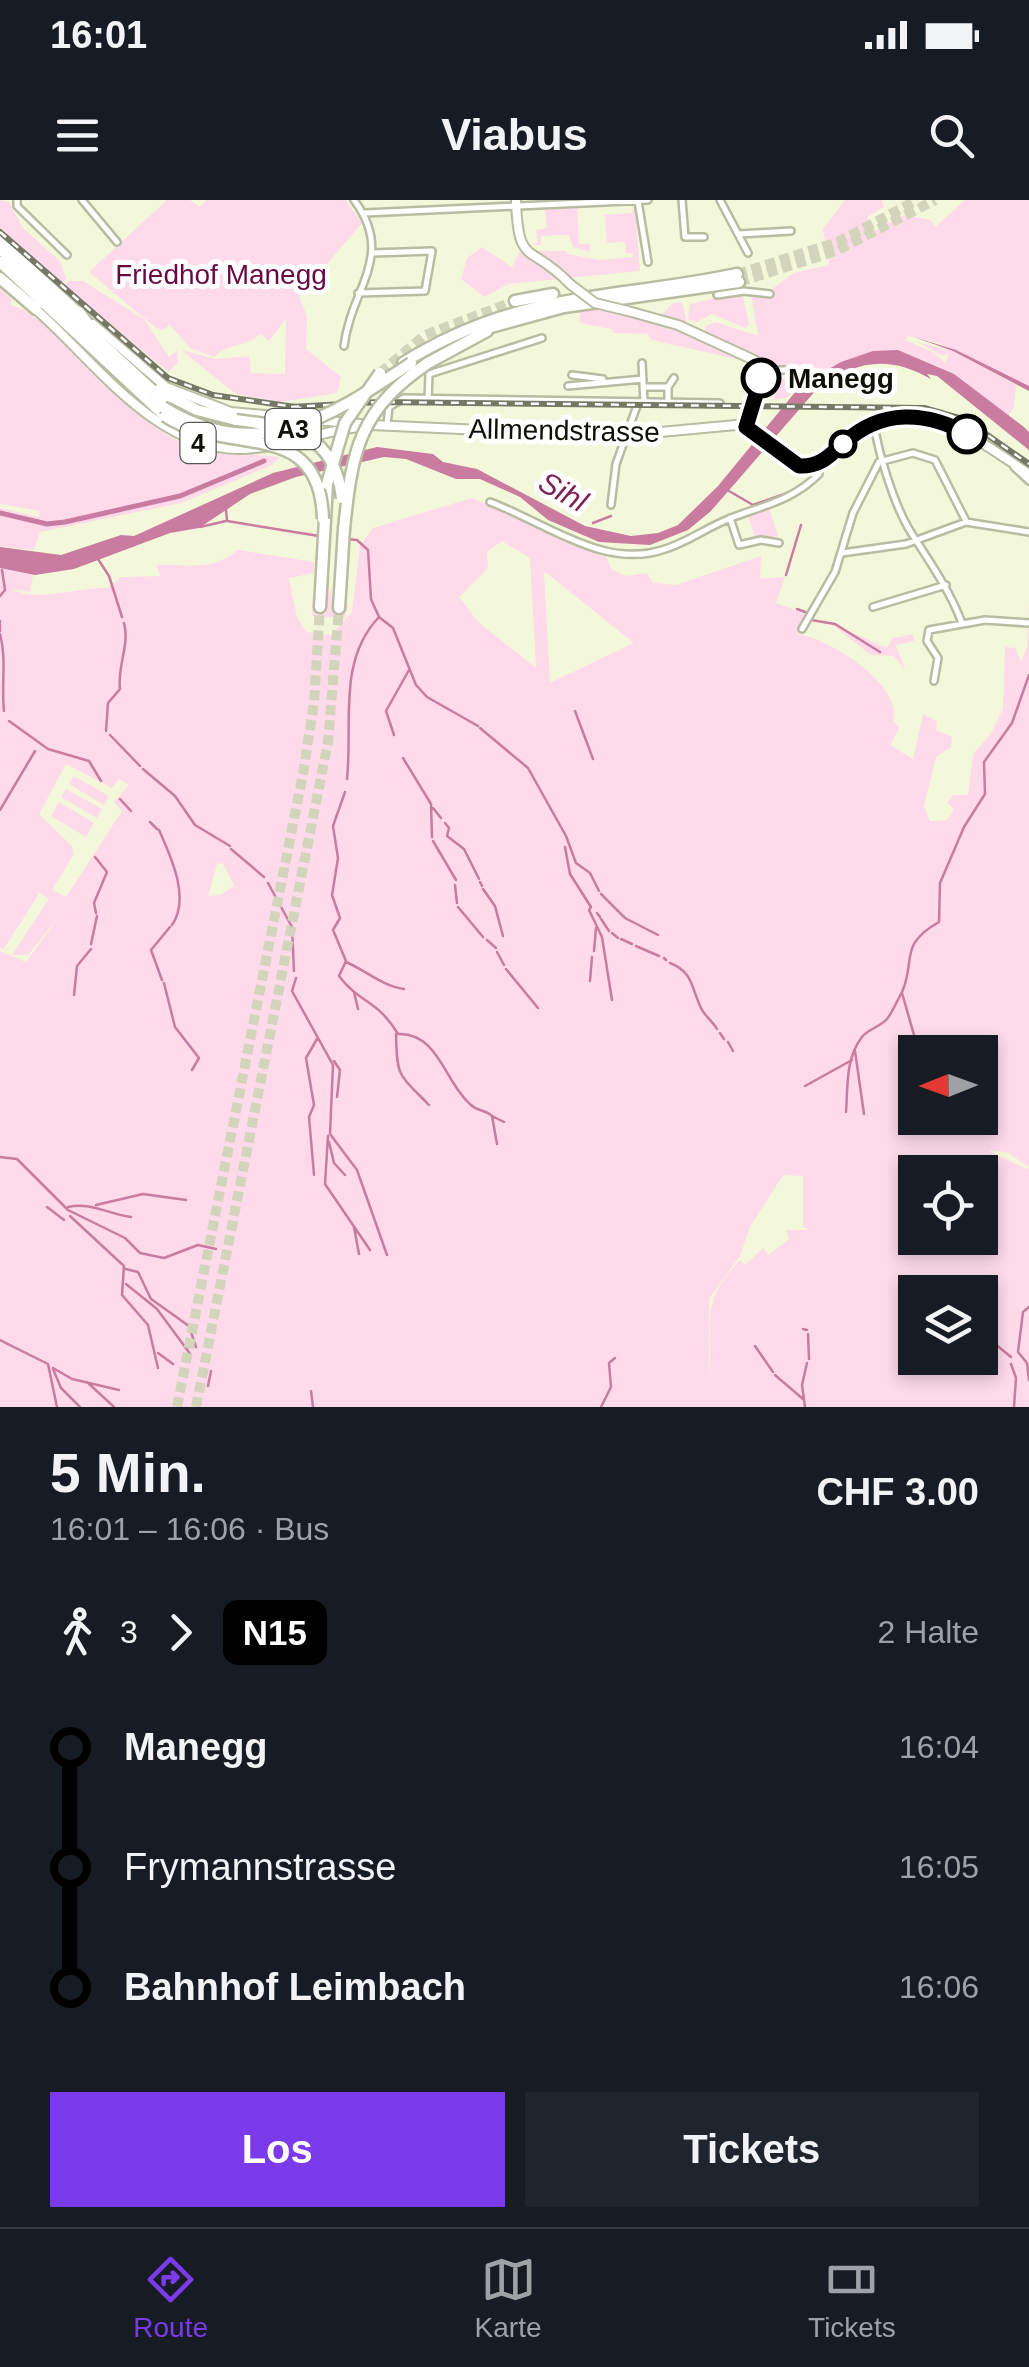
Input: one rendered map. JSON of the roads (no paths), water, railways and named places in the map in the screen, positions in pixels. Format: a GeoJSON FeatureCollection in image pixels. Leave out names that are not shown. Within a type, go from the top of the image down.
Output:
{"type":"FeatureCollection","features":[{"type":"Feature","properties":{"kind":"highway"},"geometry":{"type":"LineString","coordinates":[[0,247],[51,312]]}},
{"type":"Feature","properties":{"kind":"highway"},"geometry":{"type":"LineString","coordinates":[[0,247],[166,405],[230,427],[287,425],[340,404],[433,348],[524,308],[632,288]]}},
{"type":"Feature","properties":{"kind":"highway"},"geometry":{"type":"LineString","coordinates":[[0,273],[22,277],[43,291]]}},
{"type":"Feature","properties":{"kind":"highway"},"geometry":{"type":"LineString","coordinates":[[0,273],[36,309]]}},
{"type":"Feature","properties":{"kind":"highway"},"geometry":{"type":"LineString","coordinates":[[0,273],[51,312]]}},
{"type":"Feature","properties":{"kind":"highway","name":"A3"},"geometry":{"type":"LineString","coordinates":[[433,348],[520,317],[738,278],[632,288]]}},
{"type":"Feature","properties":{"kind":"highway"},"geometry":{"type":"LineString","coordinates":[[515,301],[632,288]]}},
{"type":"Feature","properties":{"kind":"highway","name":"A3"},"geometry":{"type":"LineString","coordinates":[[51,312],[120,375],[207,437],[269,443],[294,453],[316,479],[323,520]]}},
{"type":"Feature","properties":{"kind":"highway"},"geometry":{"type":"LineString","coordinates":[[78,312],[114,356]]}},
{"type":"Feature","properties":{"kind":"highway","name":"A3"},"geometry":{"type":"LineString","coordinates":[[339,608],[352,460],[366,424],[397,386],[448,350],[520,317]]}},
{"type":"Feature","properties":{"kind":"highway","name":"A3"},"geometry":{"type":"LineString","coordinates":[[320,607],[323,520],[337,442],[352,410],[380,373]]}},
{"type":"Feature","properties":{"kind":"highway"},"geometry":{"type":"LineString","coordinates":[[166,405],[287,426],[312,440],[337,474],[344,528]]}},
{"type":"Feature","properties":{"kind":"main road"},"geometry":{"type":"LineString","coordinates":[[516,202],[522,246],[595,303],[708,337],[758,367],[760,384],[749,430],[799,466],[818,464],[874,422],[896,416],[946,422],[1029,477]]}},
{"type":"Feature","properties":{"kind":"main road","name":"Allmendstrasse"},"geometry":{"type":"LineString","coordinates":[[0,247],[150,375],[180,395],[231,412],[387,426],[628,434],[731,424],[749,430]]}},
{"type":"Feature","properties":{"kind":"main road","name":"Allmendstrasse"},"geometry":{"type":"LineString","coordinates":[[36,309],[154,418],[184,437],[212,446],[243,449],[371,425]]}},
{"type":"Feature","properties":{"kind":"main road"},"geometry":{"type":"LineString","coordinates":[[310,435],[316,429],[312,420]]}},
{"type":"Feature","properties":{"kind":"street"},"geometry":{"type":"LineString","coordinates":[[344,346],[373,252],[372,230],[354,200]]}},
{"type":"Feature","properties":{"kind":"street"},"geometry":{"type":"LineString","coordinates":[[438,200],[438,209]]}},
{"type":"Feature","properties":{"kind":"street"},"geometry":{"type":"LineString","coordinates":[[364,213],[516,202],[648,200]]}},
{"type":"Feature","properties":{"kind":"street"},"geometry":{"type":"LineString","coordinates":[[682,200],[685,238],[704,237]]}},
{"type":"Feature","properties":{"kind":"street"},"geometry":{"type":"LineString","coordinates":[[720,200],[748,253]]}},
{"type":"Feature","properties":{"kind":"street"},"geometry":{"type":"LineString","coordinates":[[85,201],[117,242]]}},
{"type":"Feature","properties":{"kind":"street"},"geometry":{"type":"LineString","coordinates":[[635,201],[648,262]]}},
{"type":"Feature","properties":{"kind":"street"},"geometry":{"type":"LineString","coordinates":[[17,203],[66,255]]}},
{"type":"Feature","properties":{"kind":"street"},"geometry":{"type":"LineString","coordinates":[[739,234],[791,231]]}},
{"type":"Feature","properties":{"kind":"street"},"geometry":{"type":"LineString","coordinates":[[358,293],[425,291],[432,251],[373,252]]}},
{"type":"Feature","properties":{"kind":"street"},"geometry":{"type":"LineString","coordinates":[[717,295],[744,291],[770,294]]}},
{"type":"Feature","properties":{"kind":"street"},"geometry":{"type":"LineString","coordinates":[[428,400],[428,374],[542,338]]}},
{"type":"Feature","properties":{"kind":"street"},"geometry":{"type":"LineString","coordinates":[[610,505],[616,464],[641,403],[642,363]]}},
{"type":"Feature","properties":{"kind":"street"},"geometry":{"type":"LineString","coordinates":[[758,367],[788,370]]}},
{"type":"Feature","properties":{"kind":"street"},"geometry":{"type":"LineString","coordinates":[[572,375],[642,379]]}},
{"type":"Feature","properties":{"kind":"street"},"geometry":{"type":"LineString","coordinates":[[668,403],[668,387],[674,378]]}},
{"type":"Feature","properties":{"kind":"street"},"geometry":{"type":"LineString","coordinates":[[568,386],[598,385],[603,379]]}},
{"type":"Feature","properties":{"kind":"street"},"geometry":{"type":"LineString","coordinates":[[643,387],[668,387]]}},
{"type":"Feature","properties":{"kind":"street"},"geometry":{"type":"LineString","coordinates":[[387,426],[388,410],[395,400],[720,402]]}},
{"type":"Feature","properties":{"kind":"street"},"geometry":{"type":"LineString","coordinates":[[874,422],[879,462],[916,540],[946,585],[962,623]]}},
{"type":"Feature","properties":{"kind":"street"},"geometry":{"type":"LineString","coordinates":[[802,629],[842,553],[852,513],[879,462],[913,454],[935,460],[966,522]]}},
{"type":"Feature","properties":{"kind":"street"},"geometry":{"type":"LineString","coordinates":[[490,502],[626,557],[677,545],[730,518],[798,494],[819,474],[818,464]]}},
{"type":"Feature","properties":{"kind":"street"},"geometry":{"type":"LineString","coordinates":[[730,518],[740,545],[760,540],[779,543]]}},
{"type":"Feature","properties":{"kind":"street"},"geometry":{"type":"LineString","coordinates":[[842,553],[916,540],[966,522],[1029,532]]}},
{"type":"Feature","properties":{"kind":"street"},"geometry":{"type":"LineString","coordinates":[[873,607],[946,585]]}},
{"type":"Feature","properties":{"kind":"street"},"geometry":{"type":"LineString","coordinates":[[934,680],[938,658],[926,640],[927,633],[962,623],[1028,623]]}},
{"type":"Feature","properties":{"kind":"waterway"},"geometry":{"type":"LineString","coordinates":[[0,513],[47,524],[65,522],[180,496],[264,461]]}},
{"type":"Feature","properties":{"kind":"waterway"},"geometry":{"type":"LineString","coordinates":[[729,491],[753,505],[790,492]]}},
{"type":"Feature","properties":{"kind":"waterway"},"geometry":{"type":"LineString","coordinates":[[226,510],[227,521],[319,536]]}},
{"type":"Feature","properties":{"kind":"waterway"},"geometry":{"type":"LineString","coordinates":[[593,523],[611,516]]}},
{"type":"Feature","properties":{"kind":"waterway"},"geometry":{"type":"LineString","coordinates":[[200,527],[226,521]]}},
{"type":"Feature","properties":{"kind":"waterway"},"geometry":{"type":"LineString","coordinates":[[786,575],[801,525]]}},
{"type":"Feature","properties":{"kind":"waterway"},"geometry":{"type":"LineString","coordinates":[[346,539],[357,540],[368,550],[371,599],[379,617],[393,628],[416,685],[427,697],[478,726]]}},
{"type":"Feature","properties":{"kind":"waterway"},"geometry":{"type":"LineString","coordinates":[[96,556],[109,576],[122,617]]}},
{"type":"Feature","properties":{"kind":"waterway"},"geometry":{"type":"LineString","coordinates":[[0,596],[5,590],[2,570]]}},
{"type":"Feature","properties":{"kind":"waterway"},"geometry":{"type":"LineString","coordinates":[[797,609],[808,613]]}},
{"type":"Feature","properties":{"kind":"waterway"},"geometry":{"type":"LineString","coordinates":[[347,779],[352,673],[366,634],[379,617]]}},
{"type":"Feature","properties":{"kind":"waterway"},"geometry":{"type":"LineString","coordinates":[[811,620],[835,624],[880,652]]}},
{"type":"Feature","properties":{"kind":"waterway"},"geometry":{"type":"LineString","coordinates":[[106,731],[108,703],[120,689],[124,623]]}},
{"type":"Feature","properties":{"kind":"waterway"},"geometry":{"type":"LineString","coordinates":[[0,624],[0,631]]}},
{"type":"Feature","properties":{"kind":"waterway"},"geometry":{"type":"LineString","coordinates":[[0,634],[4,711]]}},
{"type":"Feature","properties":{"kind":"waterway"},"geometry":{"type":"LineString","coordinates":[[394,735],[386,711],[409,670]]}},
{"type":"Feature","properties":{"kind":"waterway"},"geometry":{"type":"LineString","coordinates":[[846,1112],[853,1054],[865,1034],[889,1016],[906,981],[913,946],[939,922],[940,883],[964,827],[985,794],[984,762],[1012,723],[1029,675]]}},
{"type":"Feature","properties":{"kind":"waterway"},"geometry":{"type":"LineString","coordinates":[[575,711],[593,759]]}},
{"type":"Feature","properties":{"kind":"waterway"},"geometry":{"type":"LineString","coordinates":[[9,721],[48,749],[89,761],[101,781]]}},
{"type":"Feature","properties":{"kind":"waterway"},"geometry":{"type":"LineString","coordinates":[[480,728],[528,768],[566,836],[576,863],[590,873],[599,891]]}},
{"type":"Feature","properties":{"kind":"waterway"},"geometry":{"type":"LineString","coordinates":[[110,735],[140,766]]}},
{"type":"Feature","properties":{"kind":"waterway"},"geometry":{"type":"LineString","coordinates":[[0,810],[35,751]]}},
{"type":"Feature","properties":{"kind":"waterway"},"geometry":{"type":"LineString","coordinates":[[403,758],[431,804],[432,837]]}},
{"type":"Feature","properties":{"kind":"waterway"},"geometry":{"type":"LineString","coordinates":[[143,769],[175,796],[195,825],[230,846]]}},
{"type":"Feature","properties":{"kind":"waterway"},"geometry":{"type":"LineString","coordinates":[[345,792],[333,826],[338,858],[332,895],[340,918],[333,930],[346,961],[339,976],[383,1014],[398,1034],[423,1041],[432,1050],[462,1096],[473,1107],[492,1116],[497,1144]]}},
{"type":"Feature","properties":{"kind":"waterway"},"geometry":{"type":"LineString","coordinates":[[120,799],[131,811]]}},
{"type":"Feature","properties":{"kind":"waterway"},"geometry":{"type":"LineString","coordinates":[[433,808],[441,818]]}},
{"type":"Feature","properties":{"kind":"waterway"},"geometry":{"type":"LineString","coordinates":[[150,822],[157,829]]}},
{"type":"Feature","properties":{"kind":"waterway"},"geometry":{"type":"LineString","coordinates":[[445,823],[449,828],[447,836],[464,849],[479,879]]}},
{"type":"Feature","properties":{"kind":"waterway"},"geometry":{"type":"LineString","coordinates":[[159,830],[179,890],[180,902],[172,925]]}},
{"type":"Feature","properties":{"kind":"waterway"},"geometry":{"type":"LineString","coordinates":[[433,841],[456,880]]}},
{"type":"Feature","properties":{"kind":"waterway"},"geometry":{"type":"LineString","coordinates":[[565,847],[570,874],[591,907],[602,937],[612,1000]]}},
{"type":"Feature","properties":{"kind":"waterway"},"geometry":{"type":"LineString","coordinates":[[231,849],[264,877]]}},
{"type":"Feature","properties":{"kind":"waterway"},"geometry":{"type":"LineString","coordinates":[[95,857],[107,872],[94,903],[96,913]]}},
{"type":"Feature","properties":{"kind":"waterway"},"geometry":{"type":"LineString","coordinates":[[480,882],[482,886]]}},
{"type":"Feature","properties":{"kind":"waterway"},"geometry":{"type":"LineString","coordinates":[[268,883],[292,927],[294,971]]}},
{"type":"Feature","properties":{"kind":"waterway"},"geometry":{"type":"LineString","coordinates":[[455,885],[457,903]]}},
{"type":"Feature","properties":{"kind":"waterway"},"geometry":{"type":"LineString","coordinates":[[483,889],[495,906],[503,936]]}},
{"type":"Feature","properties":{"kind":"waterway"},"geometry":{"type":"LineString","coordinates":[[601,894],[625,918],[658,935]]}},
{"type":"Feature","properties":{"kind":"waterway"},"geometry":{"type":"LineString","coordinates":[[458,907],[483,937]]}},
{"type":"Feature","properties":{"kind":"waterway"},"geometry":{"type":"LineString","coordinates":[[597,913],[600,917]]}},
{"type":"Feature","properties":{"kind":"waterway"},"geometry":{"type":"LineString","coordinates":[[91,944],[97,916]]}},
{"type":"Feature","properties":{"kind":"waterway"},"geometry":{"type":"LineString","coordinates":[[601,919],[609,931]]}},
{"type":"Feature","properties":{"kind":"waterway"},"geometry":{"type":"LineString","coordinates":[[162,980],[151,950],[170,927]]}},
{"type":"Feature","properties":{"kind":"waterway"},"geometry":{"type":"LineString","coordinates":[[594,951],[596,928]]}},
{"type":"Feature","properties":{"kind":"waterway"},"geometry":{"type":"LineString","coordinates":[[612,933],[618,938]]}},
{"type":"Feature","properties":{"kind":"waterway"},"geometry":{"type":"LineString","coordinates":[[621,939],[632,944]]}},
{"type":"Feature","properties":{"kind":"waterway"},"geometry":{"type":"LineString","coordinates":[[487,940],[496,948]]}},
{"type":"Feature","properties":{"kind":"waterway"},"geometry":{"type":"LineString","coordinates":[[636,946],[659,956]]}},
{"type":"Feature","properties":{"kind":"waterway"},"geometry":{"type":"LineString","coordinates":[[74,995],[77,966],[91,949]]}},
{"type":"Feature","properties":{"kind":"waterway"},"geometry":{"type":"LineString","coordinates":[[497,952],[504,965]]}},
{"type":"Feature","properties":{"kind":"waterway"},"geometry":{"type":"LineString","coordinates":[[590,981],[592,957]]}},
{"type":"Feature","properties":{"kind":"waterway"},"geometry":{"type":"LineString","coordinates":[[346,962],[404,989]]}},
{"type":"Feature","properties":{"kind":"waterway"},"geometry":{"type":"LineString","coordinates":[[670,963],[687,976],[702,1011],[717,1029]]}},
{"type":"Feature","properties":{"kind":"waterway"},"geometry":{"type":"LineString","coordinates":[[506,969],[538,1008]]}},
{"type":"Feature","properties":{"kind":"waterway"},"geometry":{"type":"LineString","coordinates":[[296,978],[292,991],[333,1065],[330,1134],[357,1170],[387,1255]]}},
{"type":"Feature","properties":{"kind":"waterway"},"geometry":{"type":"LineString","coordinates":[[164,983],[175,1027],[199,1058],[192,1070]]}},
{"type":"Feature","properties":{"kind":"waterway"},"geometry":{"type":"LineString","coordinates":[[354,992],[358,1009]]}},
{"type":"Feature","properties":{"kind":"waterway"},"geometry":{"type":"LineString","coordinates":[[902,993],[914,1035]]}},
{"type":"Feature","properties":{"kind":"waterway"},"geometry":{"type":"LineString","coordinates":[[720,1033],[724,1039]]}},
{"type":"Feature","properties":{"kind":"waterway"},"geometry":{"type":"LineString","coordinates":[[396,1034],[401,1074],[429,1105]]}},
{"type":"Feature","properties":{"kind":"waterway"},"geometry":{"type":"LineString","coordinates":[[314,1175],[309,1117],[314,1105],[306,1058],[317,1039]]}},
{"type":"Feature","properties":{"kind":"waterway"},"geometry":{"type":"LineString","coordinates":[[728,1042],[733,1051]]}},
{"type":"Feature","properties":{"kind":"waterway"},"geometry":{"type":"LineString","coordinates":[[855,1051],[864,1114]]}},
{"type":"Feature","properties":{"kind":"waterway"},"geometry":{"type":"LineString","coordinates":[[805,1086],[852,1060]]}},
{"type":"Feature","properties":{"kind":"waterway"},"geometry":{"type":"LineString","coordinates":[[334,1061],[340,1070],[337,1097]]}},
{"type":"Feature","properties":{"kind":"waterway"},"geometry":{"type":"LineString","coordinates":[[492,1116],[504,1122]]}},
{"type":"Feature","properties":{"kind":"waterway"},"geometry":{"type":"LineString","coordinates":[[328,1136],[325,1184],[370,1250]]}},
{"type":"Feature","properties":{"kind":"waterway"},"geometry":{"type":"LineString","coordinates":[[329,1142],[334,1163],[345,1175]]}},
{"type":"Feature","properties":{"kind":"waterway"},"geometry":{"type":"LineString","coordinates":[[0,1157],[17,1159],[68,1210],[125,1238],[140,1253],[164,1258],[198,1245],[216,1249]]}},
{"type":"Feature","properties":{"kind":"waterway"},"geometry":{"type":"LineString","coordinates":[[96,1205],[143,1194],[186,1200]]}},
{"type":"Feature","properties":{"kind":"waterway"},"geometry":{"type":"LineString","coordinates":[[47,1207],[64,1220]]}},
{"type":"Feature","properties":{"kind":"waterway"},"geometry":{"type":"LineString","coordinates":[[68,1207],[92,1207],[131,1217]]}},
{"type":"Feature","properties":{"kind":"waterway"},"geometry":{"type":"LineString","coordinates":[[70,1216],[124,1266],[122,1295],[148,1325],[158,1368]]}},
{"type":"Feature","properties":{"kind":"waterway"},"geometry":{"type":"LineString","coordinates":[[354,1227],[359,1254]]}},
{"type":"Feature","properties":{"kind":"waterway"},"geometry":{"type":"LineString","coordinates":[[126,1269],[138,1272],[151,1299],[189,1326],[196,1347]]}},
{"type":"Feature","properties":{"kind":"waterway"},"geometry":{"type":"LineString","coordinates":[[126,1284],[157,1309],[191,1355]]}},
{"type":"Feature","properties":{"kind":"waterway"},"geometry":{"type":"LineString","coordinates":[[1029,1307],[1023,1312],[1018,1352],[1027,1363],[1029,1380]]}},
{"type":"Feature","properties":{"kind":"waterway"},"geometry":{"type":"LineString","coordinates":[[803,1329],[807,1330]]}},
{"type":"Feature","properties":{"kind":"waterway"},"geometry":{"type":"LineString","coordinates":[[808,1334],[809,1359]]}},
{"type":"Feature","properties":{"kind":"waterway"},"geometry":{"type":"LineString","coordinates":[[0,1340],[48,1364],[57,1407]]}},
{"type":"Feature","properties":{"kind":"waterway"},"geometry":{"type":"LineString","coordinates":[[755,1346],[773,1372]]}},
{"type":"Feature","properties":{"kind":"waterway"},"geometry":{"type":"LineString","coordinates":[[998,1346],[1011,1357]]}},
{"type":"Feature","properties":{"kind":"waterway"},"geometry":{"type":"LineString","coordinates":[[158,1353],[173,1364]]}},
{"type":"Feature","properties":{"kind":"waterway"},"geometry":{"type":"LineString","coordinates":[[601,1407],[611,1387],[609,1363],[615,1358]]}},
{"type":"Feature","properties":{"kind":"waterway"},"geometry":{"type":"LineString","coordinates":[[805,1407],[802,1385],[807,1363]]}},
{"type":"Feature","properties":{"kind":"waterway"},"geometry":{"type":"LineString","coordinates":[[1011,1364],[1016,1378],[1014,1407]]}},
{"type":"Feature","properties":{"kind":"waterway"},"geometry":{"type":"LineString","coordinates":[[53,1368],[72,1379],[119,1390]]}},
{"type":"Feature","properties":{"kind":"waterway"},"geometry":{"type":"LineString","coordinates":[[53,1369],[61,1388],[80,1407]]}},
{"type":"Feature","properties":{"kind":"waterway"},"geometry":{"type":"LineString","coordinates":[[208,1386],[211,1371]]}},
{"type":"Feature","properties":{"kind":"waterway"},"geometry":{"type":"LineString","coordinates":[[775,1375],[803,1399]]}},
{"type":"Feature","properties":{"kind":"waterway"},"geometry":{"type":"LineString","coordinates":[[87,1382],[114,1407]]}},
{"type":"Feature","properties":{"kind":"waterway"},"geometry":{"type":"LineString","coordinates":[[311,1391],[313,1407]]}},
{"type":"Feature","properties":{"kind":"tunnel"},"geometry":{"type":"LineString","coordinates":[[737,274],[838,242],[917,200]]}},
{"type":"Feature","properties":{"kind":"tunnel"},"geometry":{"type":"LineString","coordinates":[[739,282],[836,251],[935,200]]}},
{"type":"Feature","properties":{"kind":"tunnel"},"geometry":{"type":"LineString","coordinates":[[380,373],[425,335],[515,301]]}},
{"type":"Feature","properties":{"kind":"tunnel"},"geometry":{"type":"LineString","coordinates":[[177,1407],[303,774],[314,703],[320,607]]}},
{"type":"Feature","properties":{"kind":"tunnel"},"geometry":{"type":"LineString","coordinates":[[196,1407],[328,742],[339,608]]}},
{"type":"Feature","properties":{"kind":"railway"},"geometry":{"type":"LineString","coordinates":[[0,232],[168,378],[213,395],[302,408]]}},
{"type":"Feature","properties":{"kind":"railway"},"geometry":{"type":"LineString","coordinates":[[291,407],[380,402],[924,408],[966,420],[1029,464]]}},
{"type":"Feature","properties":{"kind":"place","name":"Manegg"},"geometry":{"type":"Point","coordinates":[761,378]}},
{"type":"Feature","properties":{"kind":"park label","name":"Friedhof Manegg"},"geometry":{"type":"Point","coordinates":[221,274]}},
{"type":"Feature","properties":{"kind":"water label","name":"Sihl"},"geometry":{"type":"Point","coordinates":[563,492]}}]}
